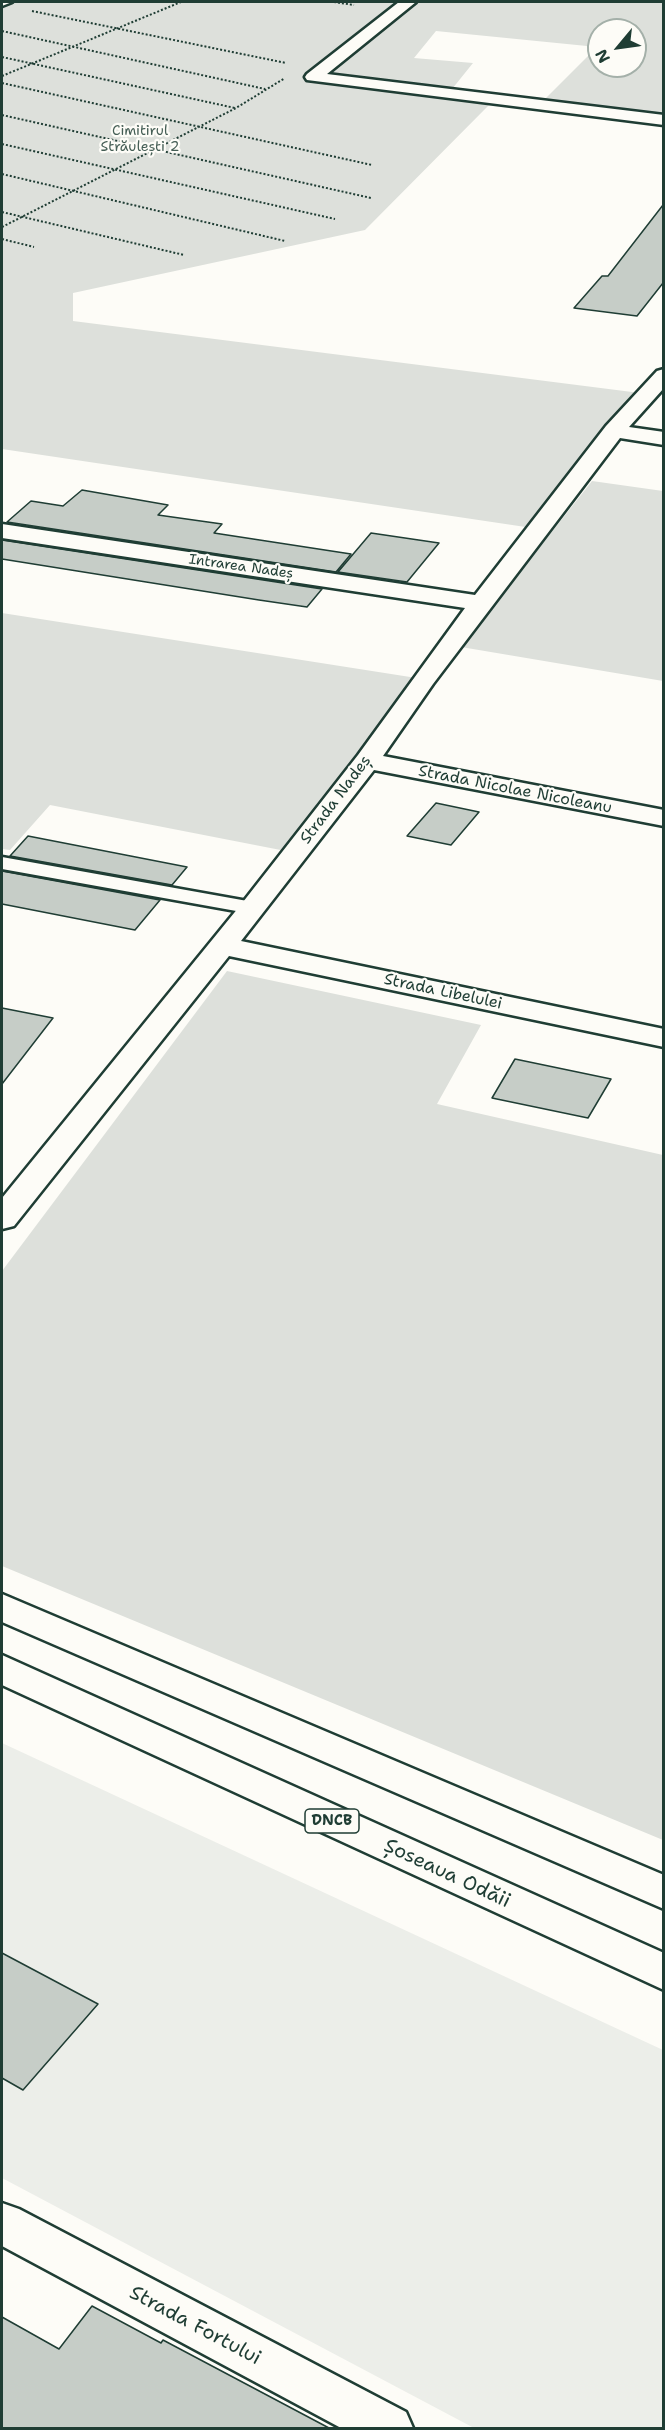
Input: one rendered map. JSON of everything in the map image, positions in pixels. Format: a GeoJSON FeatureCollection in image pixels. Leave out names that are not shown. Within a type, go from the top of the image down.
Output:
{"type":"FeatureCollection","features":[{"type":"Feature","properties":{"kind":"street"},"geometry":{"type":"LineString","coordinates":[[408,2],[313,77],[663,120]]}},
{"type":"Feature","properties":{"kind":"street","name":"Strada Nadeș"},"geometry":{"type":"LineString","coordinates":[[2,1219],[253,908],[367,762],[423,679],[481,603],[614,432],[663,375]]}},
{"type":"Feature","properties":{"kind":"street"},"geometry":{"type":"LineString","coordinates":[[614,432],[663,439]]}},
{"type":"Feature","properties":{"kind":"street","name":"Intrarea Nadeș"},"geometry":{"type":"LineString","coordinates":[[2,531],[481,603]]}},
{"type":"Feature","properties":{"kind":"street","name":"Strada Nicolae Nicoleanu"},"geometry":{"type":"LineString","coordinates":[[367,762],[663,818]]}},
{"type":"Feature","properties":{"kind":"street","name":"Strada Libelulei"},"geometry":{"type":"LineString","coordinates":[[222,946],[663,1038]]}},
{"type":"Feature","properties":{"kind":"street"},"geometry":{"type":"LineString","coordinates":[[2,1607],[663,1893]]}},
{"type":"Feature","properties":{"kind":"street","name":"Șoseaua Odăii"},"geometry":{"type":"LineString","coordinates":[[2,1669],[663,1973]]}},
{"type":"Feature","properties":{"kind":"street","name":"Strada Fortului"},"geometry":{"type":"LineString","coordinates":[[2,2223],[388,2428]]}},
{"type":"Feature","properties":{"kind":"lane"},"geometry":{"type":"LineString","coordinates":[[2,3],[7,2]]}},
{"type":"Feature","properties":{"kind":"lane"},"geometry":{"type":"LineString","coordinates":[[2,863],[253,908]]}},
{"type":"Feature","properties":{"kind":"path"},"geometry":{"type":"LineString","coordinates":[[2,76],[181,2]]}},
{"type":"Feature","properties":{"kind":"path"},"geometry":{"type":"LineString","coordinates":[[334,2],[356,6]]}},
{"type":"Feature","properties":{"kind":"path"},"geometry":{"type":"LineString","coordinates":[[24,10],[293,65]]}},
{"type":"Feature","properties":{"kind":"path"},"geometry":{"type":"LineString","coordinates":[[2,31],[266,89]]}},
{"type":"Feature","properties":{"kind":"path"},"geometry":{"type":"LineString","coordinates":[[2,57],[236,108]]}},
{"type":"Feature","properties":{"kind":"path"},"geometry":{"type":"LineString","coordinates":[[2,227],[236,108],[285,78]]}},
{"type":"Feature","properties":{"kind":"path"},"geometry":{"type":"LineString","coordinates":[[2,83],[372,165]]}},
{"type":"Feature","properties":{"kind":"path"},"geometry":{"type":"LineString","coordinates":[[2,115],[371,198]]}},
{"type":"Feature","properties":{"kind":"path"},"geometry":{"type":"LineString","coordinates":[[2,144],[335,219]]}},
{"type":"Feature","properties":{"kind":"path"},"geometry":{"type":"LineString","coordinates":[[2,174],[285,241]]}},
{"type":"Feature","properties":{"kind":"path"},"geometry":{"type":"LineString","coordinates":[[2,212],[184,255]]}},
{"type":"Feature","properties":{"kind":"path"},"geometry":{"type":"LineString","coordinates":[[2,239],[34,247]]}},
{"type":"Feature","properties":{"kind":"shaded area"},"geometry":{"type":"Polygon","coordinates":[[[2,1743],[663,2050],[663,2428],[474,2428],[2,2178],[2,1743]]]}},
{"type":"Feature","properties":{"kind":"green space","name":"Cimitirul Străulești 2"},"geometry":{"type":"Polygon","coordinates":[[[2,2],[663,2],[663,120],[539,105],[587,57],[587,78],[647,78],[647,18],[587,18],[587,46],[436,31],[414,58],[473,63],[444,99],[490,104],[365,230],[73,293],[73,321],[640,393],[539,529],[2,449],[2,2]]]}},
{"type":"Feature","properties":{"kind":"green space"},"geometry":{"type":"Polygon","coordinates":[[[592,481],[663,491],[663,681],[461,647],[592,481]]]}},
{"type":"Feature","properties":{"kind":"green space"},"geometry":{"type":"Polygon","coordinates":[[[2,613],[423,679],[296,853],[50,805],[10,850],[2,849],[2,613]]]}},
{"type":"Feature","properties":{"kind":"green space"},"geometry":{"type":"Polygon","coordinates":[[[227,971],[481,1025],[437,1104],[663,1155],[663,1840],[2,1566],[2,1271],[227,971]]]}},
{"type":"Feature","properties":{"kind":"building"},"geometry":{"type":"Polygon","coordinates":[[[663,205],[663,283],[637,316],[574,308],[602,276],[608,276],[663,205]]]}},
{"type":"Feature","properties":{"kind":"building"},"geometry":{"type":"Polygon","coordinates":[[[82,490],[168,505],[158,515],[222,524],[214,533],[351,554],[336,572],[7,522],[31,501],[63,506],[82,490]]]}},
{"type":"Feature","properties":{"kind":"building"},"geometry":{"type":"Polygon","coordinates":[[[371,533],[439,543],[407,582],[338,572],[371,533]]]}},
{"type":"Feature","properties":{"kind":"building"},"geometry":{"type":"Polygon","coordinates":[[[2,540],[322,589],[307,607],[259,600],[2,559],[2,540]]]}},
{"type":"Feature","properties":{"kind":"building"},"geometry":{"type":"Polygon","coordinates":[[[436,803],[479,812],[451,845],[407,836],[436,803]]]}},
{"type":"Feature","properties":{"kind":"building"},"geometry":{"type":"Polygon","coordinates":[[[28,836],[187,867],[172,885],[10,856],[28,836]]]}},
{"type":"Feature","properties":{"kind":"building"},"geometry":{"type":"Polygon","coordinates":[[[2,871],[160,900],[135,930],[2,904],[2,871]]]}},
{"type":"Feature","properties":{"kind":"building"},"geometry":{"type":"Polygon","coordinates":[[[2,1008],[53,1018],[2,1084],[2,1008]]]}},
{"type":"Feature","properties":{"kind":"building"},"geometry":{"type":"Polygon","coordinates":[[[515,1059],[611,1079],[588,1118],[492,1098],[515,1059]]]}},
{"type":"Feature","properties":{"kind":"building"},"geometry":{"type":"Polygon","coordinates":[[[2,1953],[98,2004],[23,2090],[2,2078],[2,1953]]]}},
{"type":"Feature","properties":{"kind":"building"},"geometry":{"type":"Polygon","coordinates":[[[92,2306],[161,2343],[163,2340],[329,2428],[2,2428],[2,2317],[59,2349],[92,2306]]]}}]}
